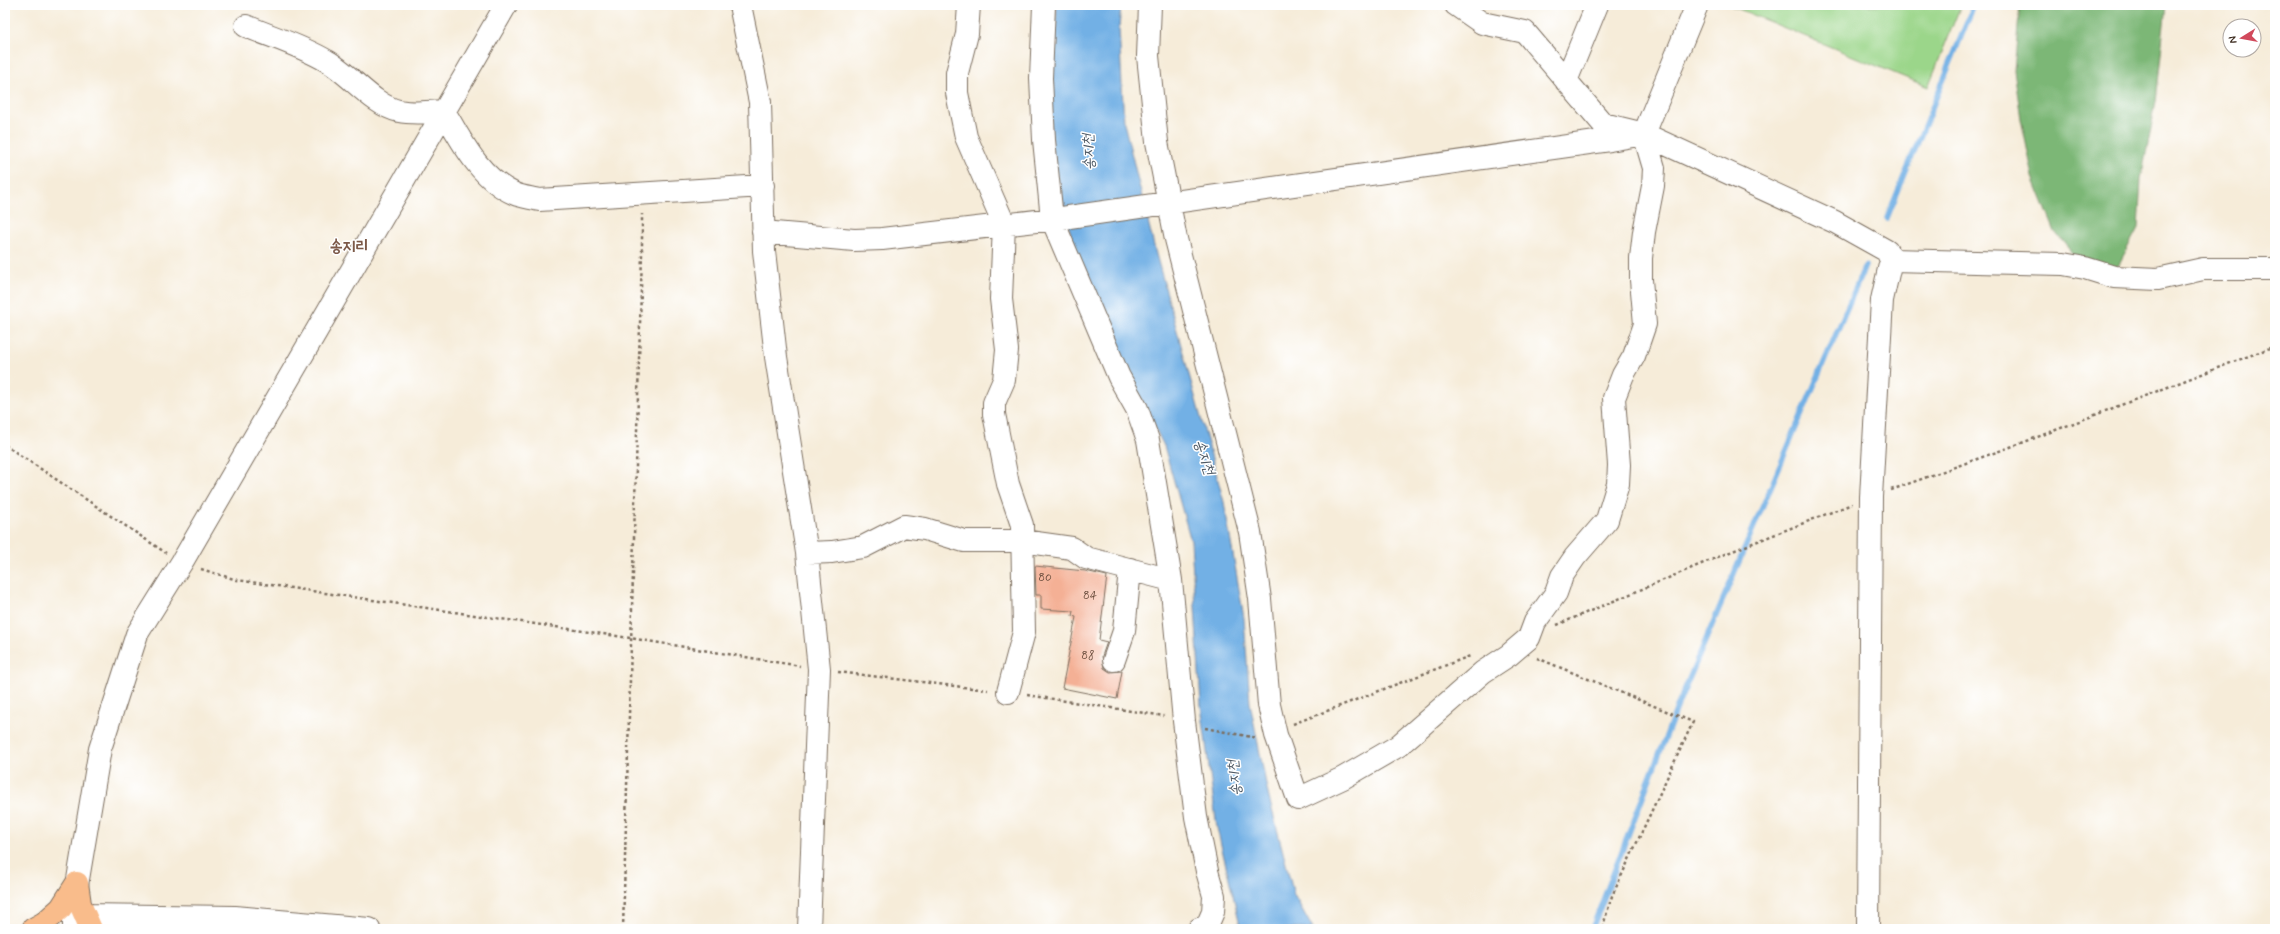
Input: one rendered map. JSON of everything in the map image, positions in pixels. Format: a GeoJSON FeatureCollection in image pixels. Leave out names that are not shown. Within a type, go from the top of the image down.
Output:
{"type":"FeatureCollection","features":[{"type":"Feature","properties":{"kind":"main road"},"geometry":{"type":"LineString","coordinates":[[77,883],[83,924]]}},
{"type":"Feature","properties":{"kind":"main road"},"geometry":{"type":"LineString","coordinates":[[33,929],[44,923],[61,908],[77,883]]}},
{"type":"Feature","properties":{"kind":"street"},"geometry":{"type":"LineString","coordinates":[[77,883],[100,750],[137,634],[182,562],[506,5]]}},
{"type":"Feature","properties":{"kind":"street"},"geometry":{"type":"LineString","coordinates":[[740,5],[760,102],[763,186],[762,232],[776,357],[807,553],[819,669],[809,929]]}},
{"type":"Feature","properties":{"kind":"street"},"geometry":{"type":"LineString","coordinates":[[969,5],[967,34],[956,73],[957,93],[966,137],[1004,224],[1000,299],[1007,350],[1004,380],[994,403],[994,414],[1008,484],[1022,525],[1024,632],[1008,692]]}},
{"type":"Feature","properties":{"kind":"street"},"geometry":{"type":"LineString","coordinates":[[1044,5],[1041,78],[1044,140],[1057,219],[1119,377],[1138,409],[1148,440],[1171,580],[1184,721],[1196,817],[1207,871],[1214,896],[1213,912],[1207,926],[1199,929]]}},
{"type":"Feature","properties":{"kind":"street"},"geometry":{"type":"LineString","coordinates":[[1150,5],[1148,56],[1162,204],[1250,532],[1260,599],[1269,705],[1276,736],[1298,799],[1343,778],[1398,746],[1483,672],[1514,651],[1529,638],[1535,622],[1556,593],[1562,576],[1575,557],[1607,520],[1618,484],[1619,465],[1614,398],[1623,374],[1634,356],[1645,324],[1641,280],[1641,258],[1653,186],[1654,168],[1644,134],[1697,5]]}},
{"type":"Feature","properties":{"kind":"street"},"geometry":{"type":"LineString","coordinates":[[1456,5],[1482,23],[1525,32],[1603,124],[1644,134],[1835,222],[1889,256],[2063,264],[2086,268],[2114,277],[2158,279],[2203,269],[2275,269]]}},
{"type":"Feature","properties":{"kind":"street"},"geometry":{"type":"LineString","coordinates":[[1566,81],[1597,5]]}},
{"type":"Feature","properties":{"kind":"street"},"geometry":{"type":"LineString","coordinates":[[246,26],[326,60],[344,72],[383,104],[397,111],[416,113],[444,111]]}},
{"type":"Feature","properties":{"kind":"street"},"geometry":{"type":"LineString","coordinates":[[444,111],[465,149],[488,176],[515,194],[539,200],[763,186]]}},
{"type":"Feature","properties":{"kind":"street"},"geometry":{"type":"LineString","coordinates":[[762,232],[854,240],[882,239],[1057,219],[1602,142],[1644,134]]}},
{"type":"Feature","properties":{"kind":"street"},"geometry":{"type":"LineString","coordinates":[[1868,929],[1871,497],[1882,300],[1889,256]]}},
{"type":"Feature","properties":{"kind":"street"},"geometry":{"type":"LineString","coordinates":[[807,553],[832,552],[863,547],[904,526],[925,528],[964,541],[1022,541],[1072,548],[1086,558],[1171,580]]}},
{"type":"Feature","properties":{"kind":"street"},"geometry":{"type":"LineString","coordinates":[[1114,660],[1124,631],[1130,569]]}},
{"type":"Feature","properties":{"kind":"street"},"geometry":{"type":"LineString","coordinates":[[83,924],[235,917],[369,929]]}},
{"type":"Feature","properties":{"kind":"path"},"geometry":{"type":"LineString","coordinates":[[623,929],[642,253],[641,194]]}},
{"type":"Feature","properties":{"kind":"path"},"geometry":{"type":"LineString","coordinates":[[1725,554],[1871,497],[2026,441],[2275,346]]}},
{"type":"Feature","properties":{"kind":"path"},"geometry":{"type":"LineString","coordinates":[[5,445],[149,544],[182,562],[209,573],[237,580],[630,638],[819,669]]}},
{"type":"Feature","properties":{"kind":"path"},"geometry":{"type":"LineString","coordinates":[[1536,658],[1693,722],[1612,896],[1602,929]]}},
{"type":"Feature","properties":{"kind":"path"},"geometry":{"type":"LineString","coordinates":[[1201,727],[1265,740]]}},
{"type":"Feature","properties":{"kind":"green space"},"geometry":{"type":"Polygon","coordinates":[[[1729,5],[1961,5],[1928,87],[1729,5]]]}},
{"type":"Feature","properties":{"kind":"green space"},"geometry":{"type":"Polygon","coordinates":[[[2020,5],[2166,5],[2156,102],[2141,179],[2138,228],[2119,264],[2103,270],[2077,259],[2055,232],[2033,177],[2021,119],[2014,70],[2020,5]]]}},
{"type":"Feature","properties":{"kind":"water","name":"송지천"},"geometry":{"type":"Polygon","coordinates":[[[1057,5],[1121,5],[1119,28],[1124,123],[1156,254],[1224,502],[1244,618],[1250,703],[1268,794],[1294,895],[1313,929],[1241,929],[1217,828],[1201,706],[1191,541],[1164,446],[1127,371],[1074,248],[1052,155],[1050,114],[1057,5]]]}},
{"type":"Feature","properties":{"kind":"building"},"geometry":{"type":"Polygon","coordinates":[[[1035,566],[1085,571],[1107,576],[1099,640],[1107,642],[1102,656],[1104,668],[1110,672],[1122,671],[1117,699],[1062,688],[1076,617],[1072,616],[1073,611],[1041,609],[1041,595],[1036,595],[1035,566]]]}},
{"type":"Feature","properties":{"kind":"waterway"},"geometry":{"type":"LineString","coordinates":[[1887,218],[1974,5]]}},
{"type":"Feature","properties":{"kind":"waterway"},"geometry":{"type":"LineString","coordinates":[[1592,929],[1678,705],[1865,266]]}},
{"type":"Feature","properties":{"kind":"district","name":"송지리"},"geometry":{"type":"Point","coordinates":[349,245]}}]}
